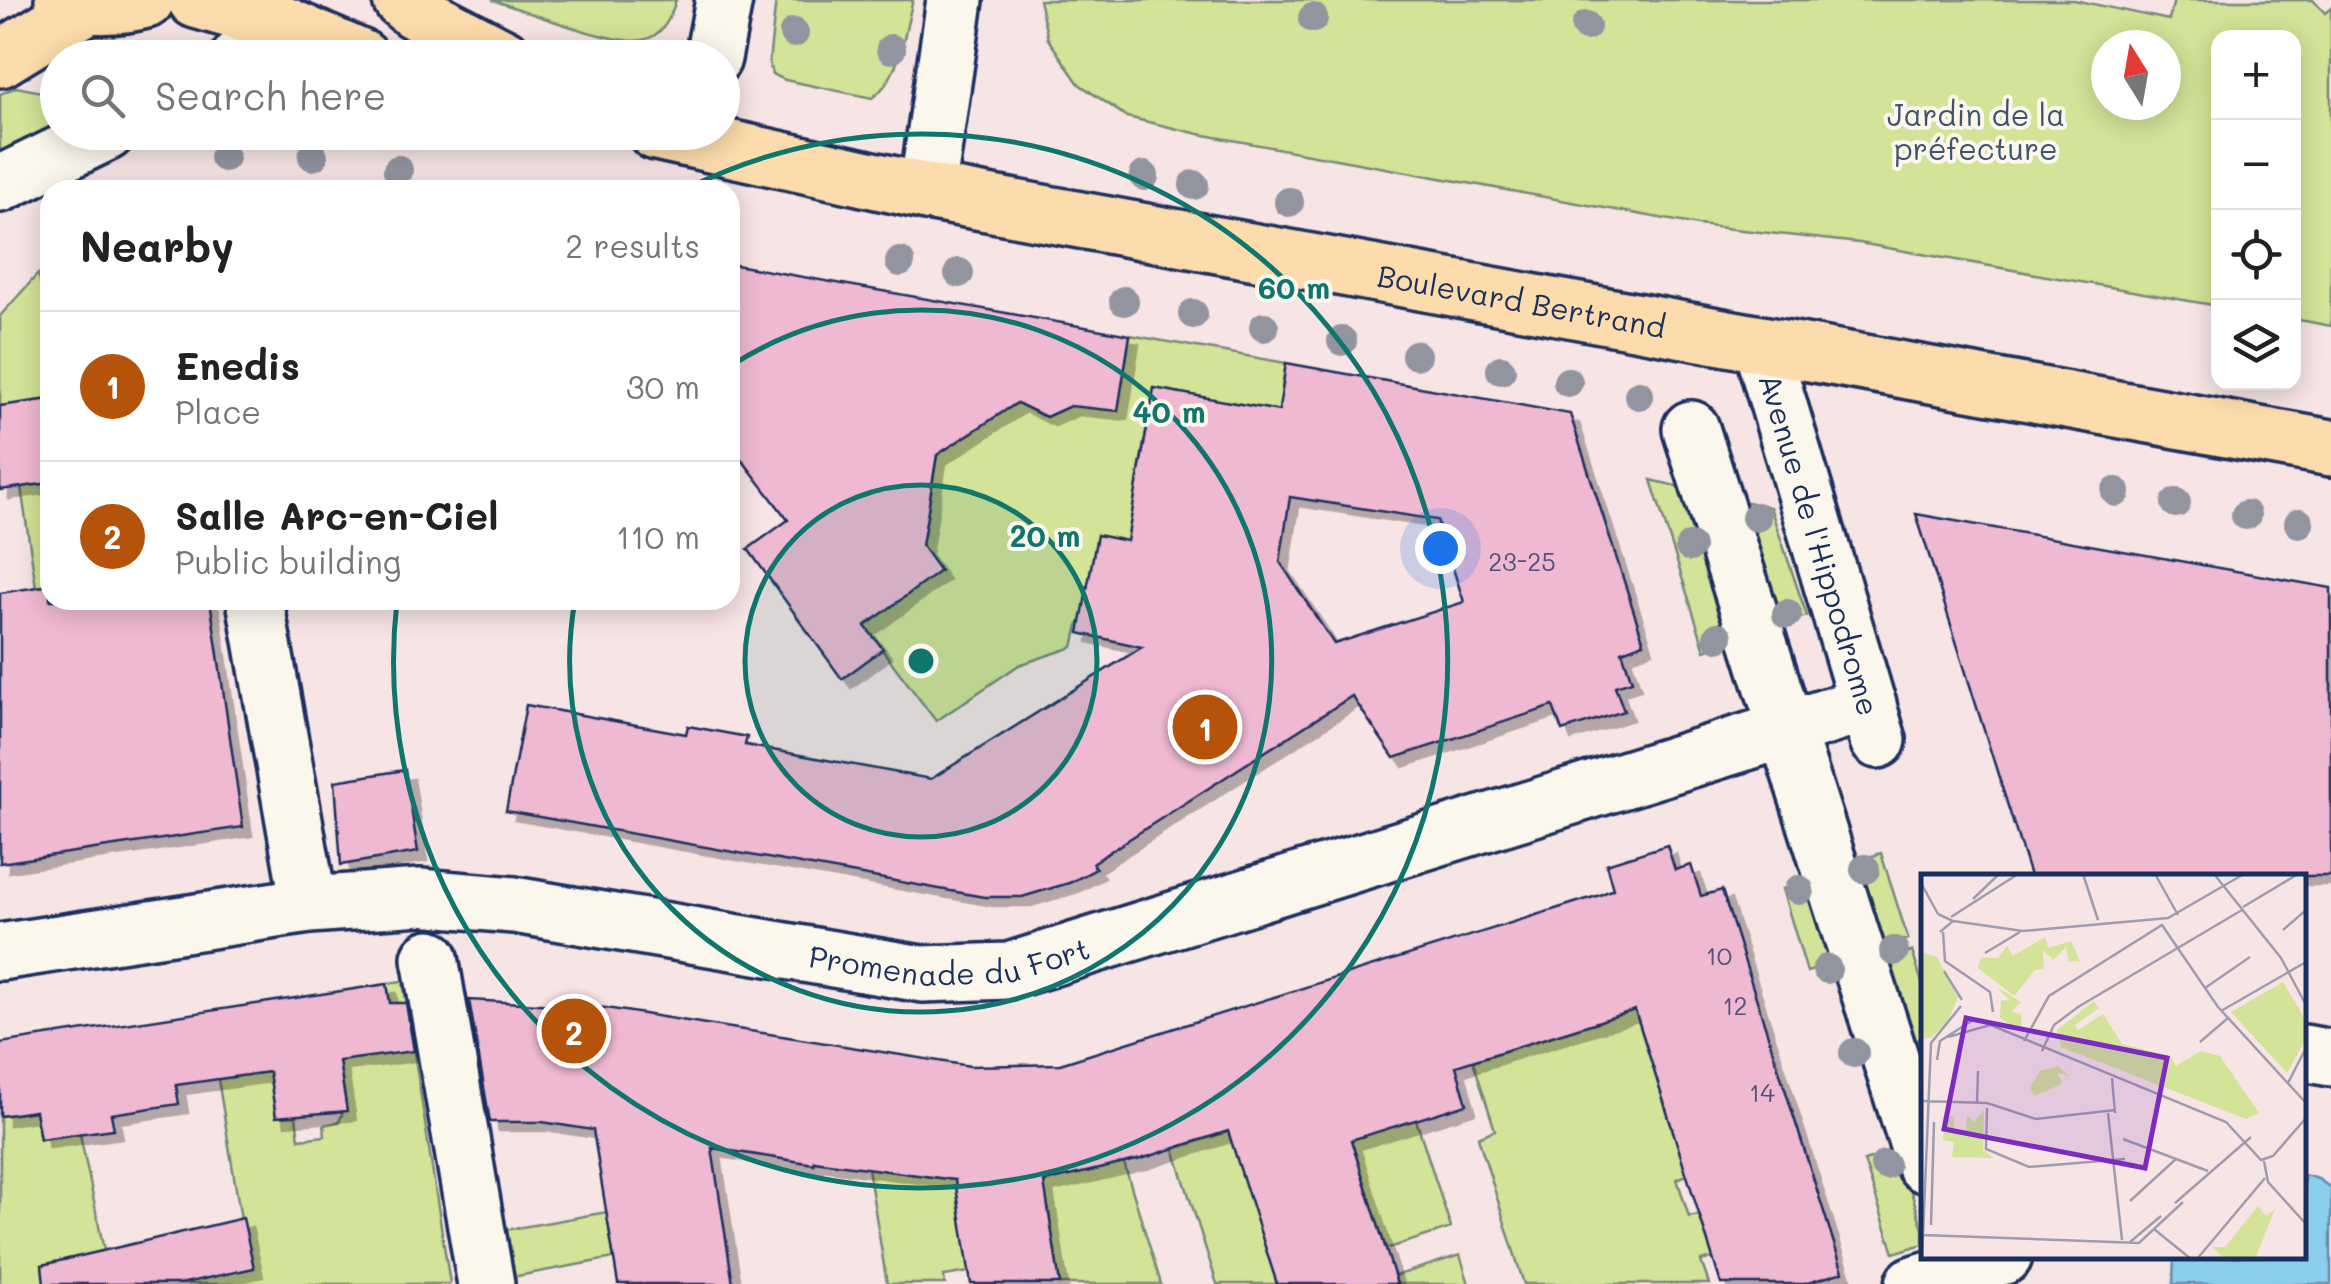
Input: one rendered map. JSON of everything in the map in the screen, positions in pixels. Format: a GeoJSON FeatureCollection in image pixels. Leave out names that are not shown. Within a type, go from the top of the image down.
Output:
{"type":"FeatureCollection","features":[{"type":"Feature","properties":{"kind":"main road"},"geometry":{"type":"LineString","coordinates":[[0,59],[75,2],[126,5],[146,0]]}},
{"type":"Feature","properties":{"kind":"main road"},"geometry":{"type":"LineString","coordinates":[[196,0],[286,26],[319,40]]}},
{"type":"Feature","properties":{"kind":"main road"},"geometry":{"type":"LineString","coordinates":[[401,0],[471,40]]}},
{"type":"Feature","properties":{"kind":"main road","name":"Boulevard Bertrand"},"geometry":{"type":"LineString","coordinates":[[740,149],[927,192],[2331,448]]}},
{"type":"Feature","properties":{"kind":"street"},"geometry":{"type":"LineString","coordinates":[[716,40],[724,0]]}},
{"type":"Feature","properties":{"kind":"street"},"geometry":{"type":"LineString","coordinates":[[927,192],[955,0]]}},
{"type":"Feature","properties":{"kind":"street"},"geometry":{"type":"LineString","coordinates":[[265,40],[286,26]]}},
{"type":"Feature","properties":{"kind":"street"},"geometry":{"type":"LineString","coordinates":[[0,184],[70,150]]}},
{"type":"Feature","properties":{"kind":"street","name":"Avenue de l'Hippodrome"},"geometry":{"type":"LineString","coordinates":[[1761,344],[1873,723]]}},
{"type":"Feature","properties":{"kind":"street"},"geometry":{"type":"LineString","coordinates":[[1691,429],[1921,1155]]}},
{"type":"Feature","properties":{"kind":"street"},"geometry":{"type":"LineString","coordinates":[[257,610],[309,905]]}},
{"type":"Feature","properties":{"kind":"street","name":"Promenade du Fort"},"geometry":{"type":"LineString","coordinates":[[0,952],[309,905],[420,898],[514,905],[922,974],[1009,971],[1873,723]]}},
{"type":"Feature","properties":{"kind":"street"},"geometry":{"type":"LineString","coordinates":[[430,958],[486,1284]]}},
{"type":"Feature","properties":{"kind":"street"},"geometry":{"type":"LineString","coordinates":[[2306,1053],[2331,1058]]}},
{"type":"Feature","properties":{"kind":"green space"},"geometry":{"type":"Polygon","coordinates":[[[492,0],[676,0],[661,30],[650,38],[629,40],[590,33],[492,0]]]}},
{"type":"Feature","properties":{"kind":"green space"},"geometry":{"type":"Polygon","coordinates":[[[776,0],[913,0],[900,54],[882,89],[872,98],[772,74],[769,62],[776,0]]]}},
{"type":"Feature","properties":{"kind":"green space","name":"Jardin de la préfecture"},"geometry":{"type":"Polygon","coordinates":[[[1039,0],[2074,0],[2169,20],[2174,0],[2313,0],[2325,13],[2331,8],[2331,326],[2301,320],[2301,30],[2211,30],[2211,305],[1859,243],[1698,225],[1199,134],[1127,117],[1079,84],[1048,39],[1039,0]]]}},
{"type":"Feature","properties":{"kind":"green space"},"geometry":{"type":"Polygon","coordinates":[[[16,87],[40,92],[40,144],[0,170],[0,94],[16,87]]]}},
{"type":"Feature","properties":{"kind":"green space"},"geometry":{"type":"Polygon","coordinates":[[[38,274],[40,400],[0,406],[0,316],[38,274]]]}},
{"type":"Feature","properties":{"kind":"green space"},"geometry":{"type":"Polygon","coordinates":[[[1130,335],[1286,363],[1278,415],[1200,417],[1150,408],[1137,483],[1221,498],[1078,625],[1073,647],[1019,665],[936,721],[862,623],[917,539],[924,535],[941,430],[968,435],[987,422],[993,390],[1042,416],[1057,412],[1102,382],[1122,385],[1130,335]]]}},
{"type":"Feature","properties":{"kind":"green space"},"geometry":{"type":"Polygon","coordinates":[[[1651,480],[1693,490],[1741,639],[1705,650],[1651,480]]]}},
{"type":"Feature","properties":{"kind":"green space"},"geometry":{"type":"Polygon","coordinates":[[[40,484],[40,586],[36,587],[21,487],[40,484]]]}},
{"type":"Feature","properties":{"kind":"green space"},"geometry":{"type":"Polygon","coordinates":[[[1730,498],[1770,507],[1807,616],[1773,626],[1730,498]]]}},
{"type":"Feature","properties":{"kind":"green space"},"geometry":{"type":"Polygon","coordinates":[[[1881,853],[1908,939],[1872,950],[1846,864],[1881,853]]]}},
{"type":"Feature","properties":{"kind":"green space"},"geometry":{"type":"Polygon","coordinates":[[[1816,878],[1842,961],[1807,972],[1782,889],[1816,878]]]}},
{"type":"Feature","properties":{"kind":"green space"},"geometry":{"type":"Polygon","coordinates":[[[1912,951],[1921,980],[1921,1039],[1903,1045],[1877,962],[1912,951]]]}},
{"type":"Feature","properties":{"kind":"green space"},"geometry":{"type":"Polygon","coordinates":[[[403,981],[450,1284],[180,1284],[254,1267],[241,1219],[218,1079],[269,1072],[276,1117],[296,1116],[299,1139],[325,1136],[324,1125],[339,1122],[346,1104],[339,1061],[397,1053],[387,983],[403,981]]]}},
{"type":"Feature","properties":{"kind":"green space"},"geometry":{"type":"Polygon","coordinates":[[[1632,1001],[1687,1175],[1677,1179],[1689,1217],[1699,1215],[1713,1258],[1701,1261],[1709,1284],[1524,1284],[1478,1137],[1495,1130],[1473,1061],[1601,1021],[1632,1001]]]}},
{"type":"Feature","properties":{"kind":"green space"},"geometry":{"type":"Polygon","coordinates":[[[1402,1076],[1451,1228],[1386,1249],[1346,1125],[1402,1076]]]}},
{"type":"Feature","properties":{"kind":"green space"},"geometry":{"type":"Polygon","coordinates":[[[35,1111],[40,1139],[80,1134],[111,1284],[0,1284],[0,1116],[35,1111]]]}},
{"type":"Feature","properties":{"kind":"green space"},"geometry":{"type":"Polygon","coordinates":[[[1267,1119],[1277,1284],[1217,1284],[1174,1149],[1267,1119]]]}},
{"type":"Feature","properties":{"kind":"green space"},"geometry":{"type":"Polygon","coordinates":[[[1898,1150],[1921,1223],[1921,1245],[1894,1253],[1864,1161],[1898,1150]]]}},
{"type":"Feature","properties":{"kind":"green space"},"geometry":{"type":"Polygon","coordinates":[[[1124,1163],[1161,1284],[1060,1284],[1048,1207],[1031,1180],[1059,1178],[1124,1163]]]}},
{"type":"Feature","properties":{"kind":"green space"},"geometry":{"type":"Polygon","coordinates":[[[868,1168],[969,1182],[969,1272],[944,1276],[945,1284],[887,1284],[868,1168]]]}},
{"type":"Feature","properties":{"kind":"green space"},"geometry":{"type":"Polygon","coordinates":[[[607,1212],[614,1258],[512,1277],[505,1230],[607,1212]]]}},
{"type":"Feature","properties":{"kind":"green space"},"geometry":{"type":"Polygon","coordinates":[[[1460,1255],[1469,1284],[1397,1284],[1395,1276],[1460,1255]]]}},
{"type":"Feature","properties":{"kind":"water"},"geometry":{"type":"Polygon","coordinates":[[[2306,1176],[2331,1188],[2331,1284],[2173,1284],[2174,1259],[2306,1259],[2306,1176]]]}},
{"type":"Feature","properties":{"kind":"building"},"geometry":{"type":"Polygon","coordinates":[[[740,266],[1130,335],[1118,411],[1070,406],[1046,417],[1017,403],[937,455],[922,546],[940,571],[865,626],[883,649],[842,679],[748,549],[788,520],[740,457],[740,266]]]}},
{"type":"Feature","properties":{"kind":"building"},"geometry":{"type":"Polygon","coordinates":[[[1286,363],[1570,414],[1644,643],[1622,651],[1632,681],[1615,686],[1624,711],[1562,731],[1553,706],[1394,758],[1352,696],[1092,863],[1096,869],[1069,883],[1022,897],[984,897],[506,811],[526,705],[686,734],[688,726],[747,737],[745,745],[931,779],[1142,647],[1079,633],[1097,535],[1127,541],[1154,388],[1279,411],[1286,363]],[[1290,497],[1280,562],[1334,644],[1464,602],[1437,520],[1290,497]]]}},
{"type":"Feature","properties":{"kind":"building"},"geometry":{"type":"Polygon","coordinates":[[[40,400],[40,484],[0,490],[0,406],[40,400]]]}},
{"type":"Feature","properties":{"kind":"building"},"geometry":{"type":"Polygon","coordinates":[[[1916,514],[2331,588],[2331,876],[2029,874],[1916,514]]]}},
{"type":"Feature","properties":{"kind":"building"},"geometry":{"type":"Polygon","coordinates":[[[40,587],[40,610],[211,610],[243,827],[0,863],[0,593],[40,587]]]}},
{"type":"Feature","properties":{"kind":"building"},"geometry":{"type":"Polygon","coordinates":[[[405,770],[418,852],[341,865],[335,781],[405,770]]]}},
{"type":"Feature","properties":{"kind":"building"},"geometry":{"type":"Polygon","coordinates":[[[1667,845],[1675,870],[1691,865],[1701,896],[1722,890],[1843,1272],[1805,1284],[1721,1284],[1635,1010],[1456,1066],[1467,1104],[1351,1140],[1397,1284],[1277,1284],[1228,1131],[1141,1159],[1044,1182],[1060,1284],[971,1284],[955,1180],[712,1148],[733,1284],[618,1284],[593,1130],[542,1122],[490,1122],[469,1000],[606,1008],[970,1066],[1060,1064],[1600,895],[1613,889],[1606,864],[1667,845]]]}},
{"type":"Feature","properties":{"kind":"building"},"geometry":{"type":"Polygon","coordinates":[[[387,984],[390,1003],[406,1003],[414,1051],[339,1061],[347,1111],[276,1117],[269,1072],[176,1085],[179,1104],[111,1114],[114,1129],[40,1139],[35,1111],[0,1116],[0,1043],[387,984]]]}},
{"type":"Feature","properties":{"kind":"building"},"geometry":{"type":"Polygon","coordinates":[[[243,1218],[254,1268],[180,1284],[44,1284],[42,1265],[243,1218]]]}},
{"type":"Feature","properties":{"kind":"place","name":"Enedis"},"geometry":{"type":"Point","coordinates":[1205,727]}},
{"type":"Feature","properties":{"kind":"place","name":"Salle Arc-en-Ciel"},"geometry":{"type":"Point","coordinates":[574,1031]}}]}
